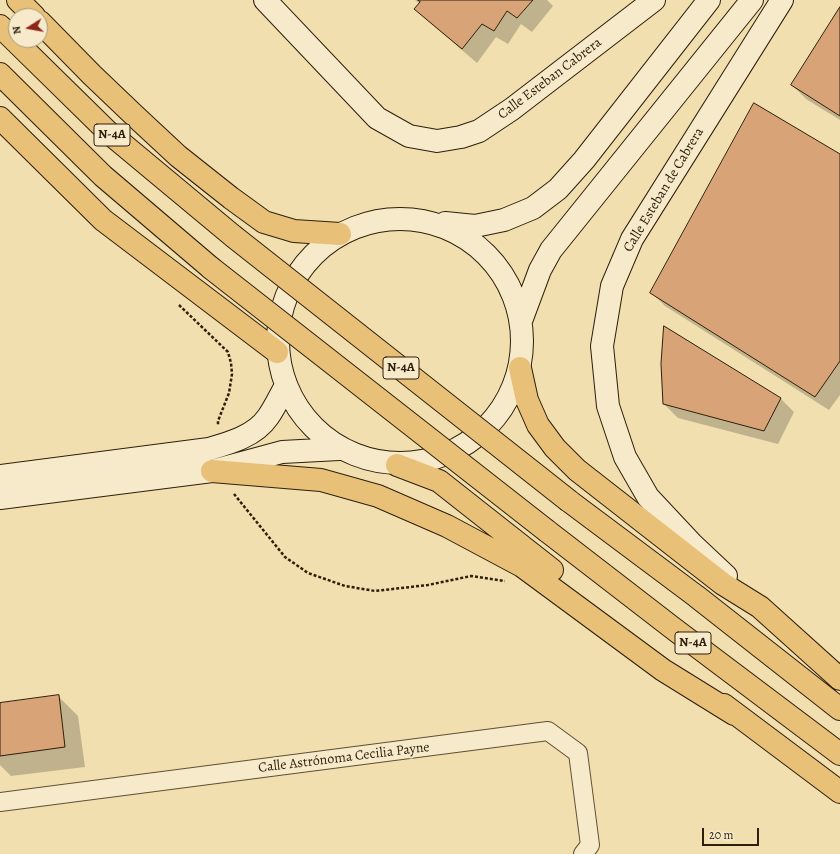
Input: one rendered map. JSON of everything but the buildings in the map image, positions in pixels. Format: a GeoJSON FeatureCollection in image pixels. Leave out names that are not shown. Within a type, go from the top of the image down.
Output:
{"type":"FeatureCollection","features":[{"type":"Feature","properties":{"kind":"main road"},"geometry":{"type":"LineString","coordinates":[[18,0],[26,8]]}},
{"type":"Feature","properties":{"kind":"main road","name":"N-4A"},"geometry":{"type":"LineString","coordinates":[[0,26],[108,132],[232,236],[569,501],[696,596],[840,709]]}},
{"type":"Feature","properties":{"kind":"main road"},"geometry":{"type":"LineString","coordinates":[[48,30],[92,75],[173,151],[236,202],[264,222],[294,231],[340,234]]}},
{"type":"Feature","properties":{"kind":"main road","name":"N-4A"},"geometry":{"type":"LineString","coordinates":[[0,74],[103,176],[212,268],[547,531],[840,754]]}},
{"type":"Feature","properties":{"kind":"main road"},"geometry":{"type":"LineString","coordinates":[[0,118],[103,220],[277,352]]}},
{"type":"Feature","properties":{"kind":"main road"},"geometry":{"type":"LineString","coordinates":[[520,368],[527,400],[538,425],[555,448],[577,470],[722,584],[760,607],[840,678]]}},
{"type":"Feature","properties":{"kind":"main road"},"geometry":{"type":"LineString","coordinates":[[397,465],[439,481],[734,714],[840,792]]}},
{"type":"Feature","properties":{"kind":"main road"},"geometry":{"type":"LineString","coordinates":[[212,471],[322,480],[378,496],[447,526],[522,566],[664,670],[734,714]]}},
{"type":"Feature","properties":{"kind":"street","name":"Calle Esteban Cabrera"},"geometry":{"type":"LineString","coordinates":[[265,0],[377,118],[408,136],[437,140],[461,136],[478,131],[507,113],[654,0]]}},
{"type":"Feature","properties":{"kind":"street"},"geometry":{"type":"LineString","coordinates":[[426,221],[460,234],[489,257],[509,287],[521,321],[522,345],[520,368],[504,407],[476,438],[439,458],[397,465],[367,460],[339,449],[307,422],[285,386],[277,352],[279,317],[291,284],[312,255],[340,234],[367,223],[396,218],[426,221],[475,226],[504,220],[533,208],[558,189],[584,160],[709,0]]}},
{"type":"Feature","properties":{"kind":"street"},"geometry":{"type":"LineString","coordinates":[[521,321],[540,270],[551,250],[752,0]]}},
{"type":"Feature","properties":{"kind":"street","name":"Calle Esteban de Cabrera"},"geometry":{"type":"LineString","coordinates":[[760,607],[692,544],[648,497],[625,456],[608,406],[602,346],[612,286],[632,239],[782,0]]}},
{"type":"Feature","properties":{"kind":"street"},"geometry":{"type":"LineString","coordinates":[[0,476],[209,449],[221,446],[242,438],[257,429],[268,418],[285,386]]}},
{"type":"Feature","properties":{"kind":"street"},"geometry":{"type":"LineString","coordinates":[[0,498],[212,471],[282,452],[339,449]]}},
{"type":"Feature","properties":{"kind":"street","name":"Calle Astrónoma Cecilia Payne"},"geometry":{"type":"LineString","coordinates":[[0,802],[548,731],[578,753],[590,845],[583,854]]}}]}
